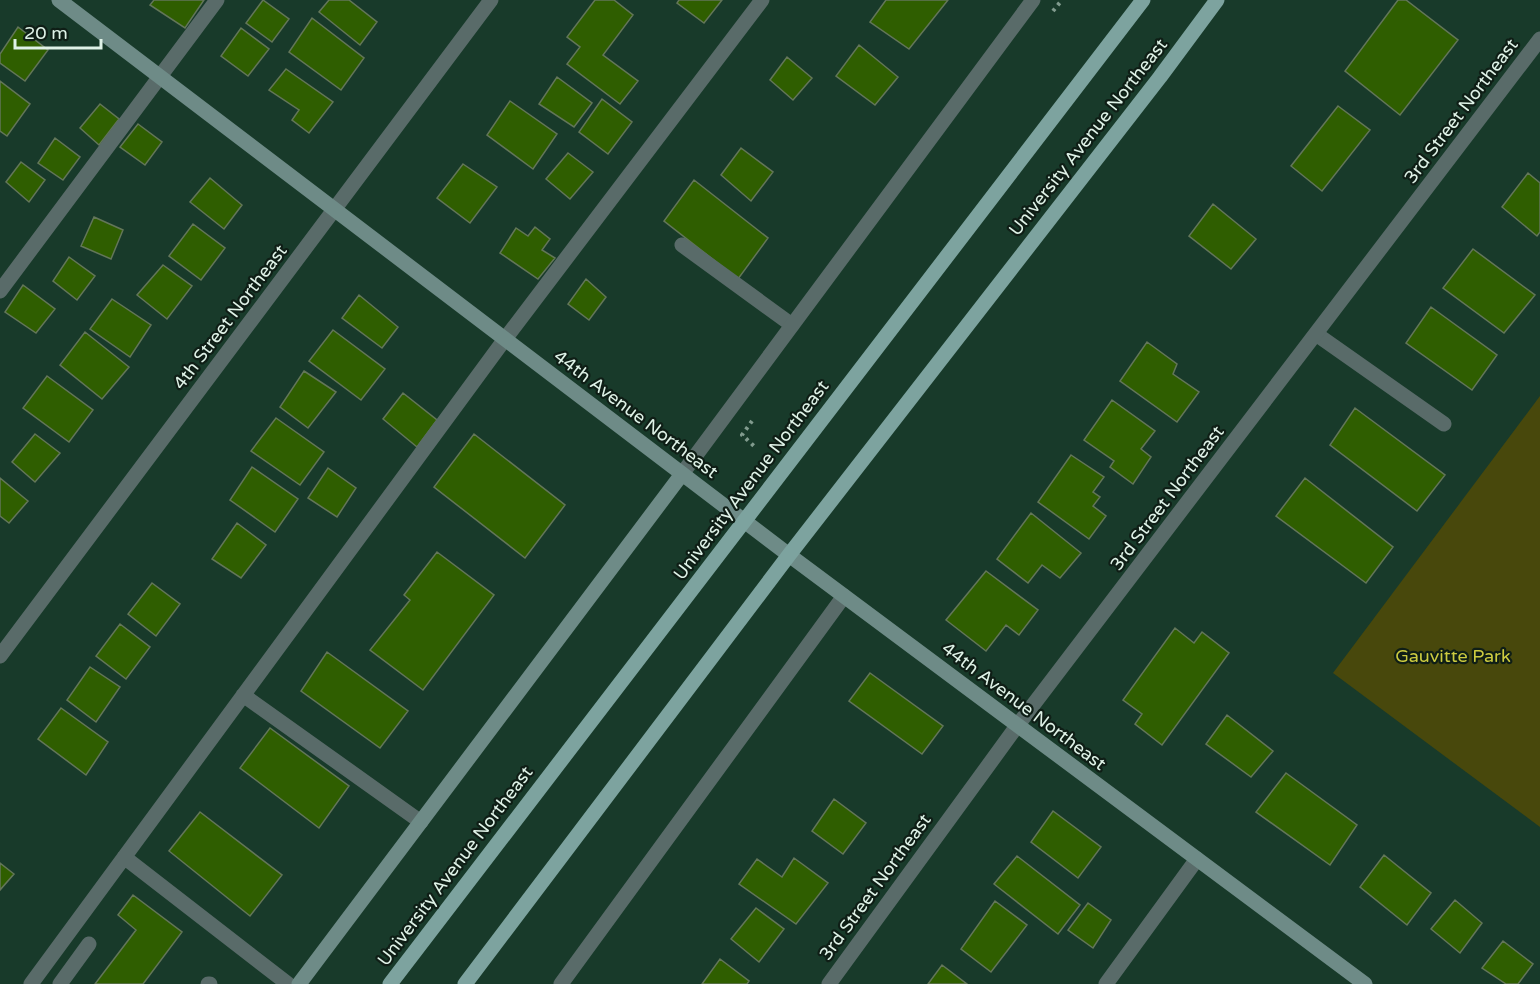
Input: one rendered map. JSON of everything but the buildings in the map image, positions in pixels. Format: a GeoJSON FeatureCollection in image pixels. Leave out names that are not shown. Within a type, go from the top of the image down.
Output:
{"type":"FeatureCollection","features":[{"type":"Feature","properties":{"kind":"main road","name":"University Avenue Northeast"},"geometry":{"type":"LineString","coordinates":[[390,984],[1143,0]]}},
{"type":"Feature","properties":{"kind":"main road","name":"University Avenue Northeast"},"geometry":{"type":"LineString","coordinates":[[465,984],[789,555],[1217,0]]}},
{"type":"Feature","properties":{"kind":"street","name":"44th Avenue Northeast"},"geometry":{"type":"LineString","coordinates":[[59,0],[789,555],[1365,984]]}},
{"type":"Feature","properties":{"kind":"street"},"geometry":{"type":"LineString","coordinates":[[0,291],[217,0]]}},
{"type":"Feature","properties":{"kind":"street","name":"4th Street Northeast"},"geometry":{"type":"LineString","coordinates":[[0,656],[491,0]]}},
{"type":"Feature","properties":{"kind":"street"},"geometry":{"type":"LineString","coordinates":[[31,984],[505,339],[762,0]]}},
{"type":"Feature","properties":{"kind":"street"},"geometry":{"type":"LineString","coordinates":[[299,984],[682,474],[1033,0]]}},
{"type":"Feature","properties":{"kind":"street","name":"3rd Street Northeast"},"geometry":{"type":"LineString","coordinates":[[829,984],[1017,726],[1540,39]]}},
{"type":"Feature","properties":{"kind":"street"},"geometry":{"type":"LineString","coordinates":[[682,245],[792,325]]}},
{"type":"Feature","properties":{"kind":"street"},"geometry":{"type":"LineString","coordinates":[[1316,334],[1444,424]]}},
{"type":"Feature","properties":{"kind":"street"},"geometry":{"type":"LineString","coordinates":[[561,984],[844,596]]}},
{"type":"Feature","properties":{"kind":"street"},"geometry":{"type":"LineString","coordinates":[[243,695],[421,822]]}},
{"type":"Feature","properties":{"kind":"street"},"geometry":{"type":"LineString","coordinates":[[124,857],[288,984]]}},
{"type":"Feature","properties":{"kind":"street"},"geometry":{"type":"LineString","coordinates":[[1106,984],[1197,859]]}},
{"type":"Feature","properties":{"kind":"street"},"geometry":{"type":"LineString","coordinates":[[60,984],[89,944]]}},
{"type":"Feature","properties":{"kind":"green space","name":"Gauvitte Park"},"geometry":{"type":"Polygon","coordinates":[[[1540,396],[1540,827],[1333,673],[1540,396]]]}}]}
